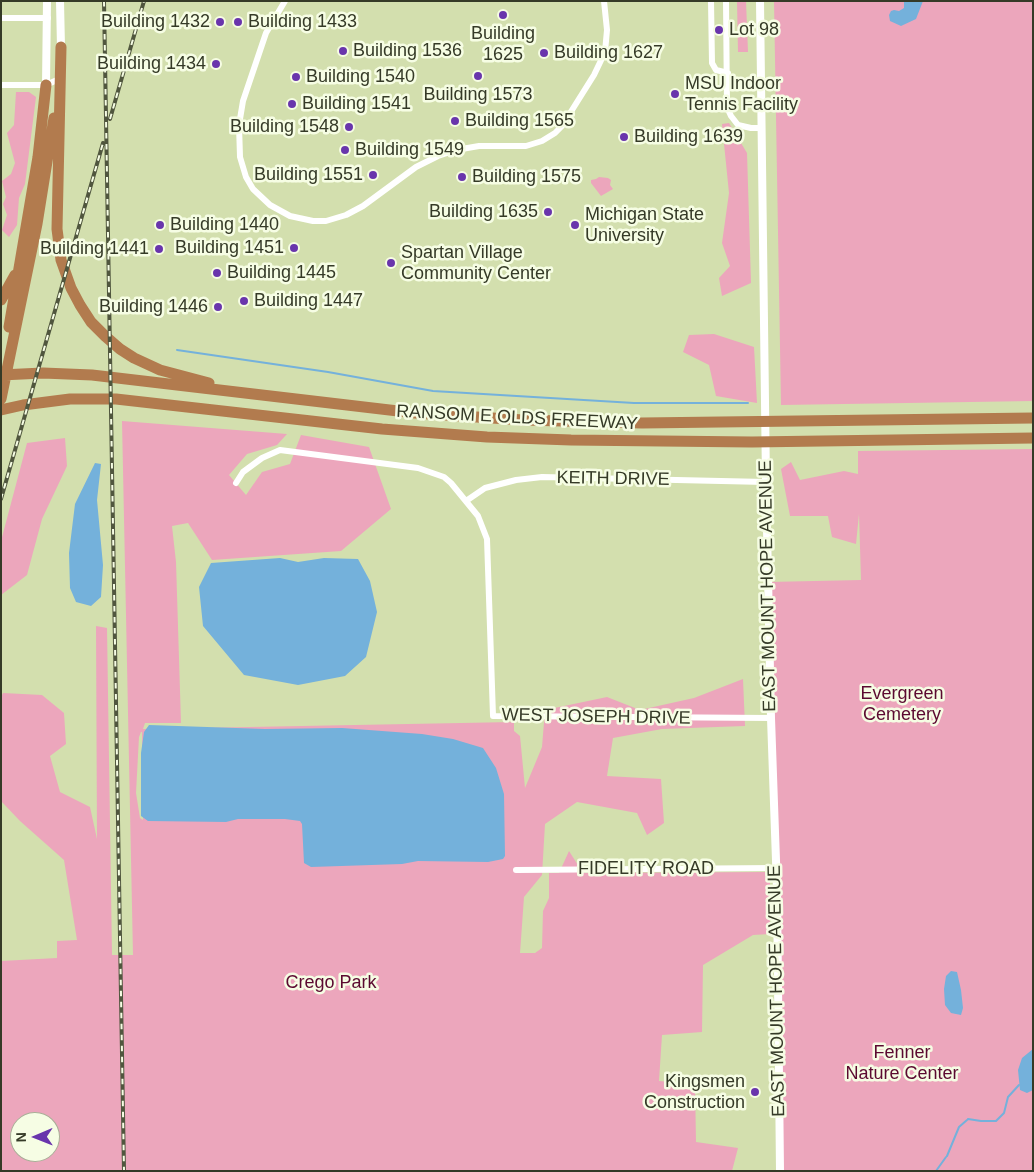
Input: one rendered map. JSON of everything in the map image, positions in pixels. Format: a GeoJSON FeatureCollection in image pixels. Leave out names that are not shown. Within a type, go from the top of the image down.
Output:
{"type":"FeatureCollection","features":[{"type":"Feature","properties":{"kind":"highway"},"geometry":{"type":"LineString","coordinates":[[1,362],[21,287],[20,267],[38,157],[51,82],[61,47]]}},
{"type":"Feature","properties":{"kind":"highway"},"geometry":{"type":"LineString","coordinates":[[61,47],[58,239],[65,272],[83,310],[105,336],[128,354],[151,367],[168,373],[268,396]]}},
{"type":"Feature","properties":{"kind":"highway"},"geometry":{"type":"LineString","coordinates":[[1,399],[21,287],[49,150],[51,82]]}},
{"type":"Feature","properties":{"kind":"highway"},"geometry":{"type":"LineString","coordinates":[[1,300],[20,267]]}},
{"type":"Feature","properties":{"kind":"highway","name":"RANSOM E OLDS FREEWAY"},"geometry":{"type":"LineString","coordinates":[[1,375],[57,373],[103,376],[406,412],[495,419],[624,423],[1033,418]]}},
{"type":"Feature","properties":{"kind":"highway","name":"RANSOM E OLDS FREEWAY"},"geometry":{"type":"LineString","coordinates":[[1,410],[48,401],[100,398],[382,429],[570,440],[783,442],[1033,438]]}},
{"type":"Feature","properties":{"kind":"street"},"geometry":{"type":"LineString","coordinates":[[1,85],[51,82],[47,1]]}},
{"type":"Feature","properties":{"kind":"street"},"geometry":{"type":"LineString","coordinates":[[59,1],[61,47]]}},
{"type":"Feature","properties":{"kind":"street"},"geometry":{"type":"LineString","coordinates":[[285,1],[266,33],[243,101],[239,125],[240,157],[246,176],[253,189],[270,206],[290,216],[313,221],[346,215],[363,206],[416,167],[438,156],[478,146],[526,146],[555,134],[594,75],[604,52],[607,30],[604,1]]}},
{"type":"Feature","properties":{"kind":"street"},"geometry":{"type":"LineString","coordinates":[[711,1],[712,63],[716,70],[728,73]]}},
{"type":"Feature","properties":{"kind":"street"},"geometry":{"type":"LineString","coordinates":[[726,1],[728,107],[731,116],[738,125],[762,128]]}},
{"type":"Feature","properties":{"kind":"street","name":"EAST MOUNT HOPE AVENUE"},"geometry":{"type":"LineString","coordinates":[[760,1],[770,718],[776,868],[780,1171]]}},
{"type":"Feature","properties":{"kind":"street"},"geometry":{"type":"LineString","coordinates":[[1,18],[48,18]]}},
{"type":"Feature","properties":{"kind":"street"},"geometry":{"type":"LineString","coordinates":[[236,483],[243,472],[262,458],[280,450],[290,450],[426,470],[444,477],[466,501]]}},
{"type":"Feature","properties":{"kind":"street","name":"KEITH DRIVE"},"geometry":{"type":"LineString","coordinates":[[466,501],[485,488],[516,480],[542,477],[766,482]]}},
{"type":"Feature","properties":{"kind":"street","name":"WEST JOSEPH DRIVE"},"geometry":{"type":"LineString","coordinates":[[466,501],[478,516],[487,538],[493,716],[770,718]]}},
{"type":"Feature","properties":{"kind":"street","name":"FIDELITY ROAD"},"geometry":{"type":"LineString","coordinates":[[516,870],[776,868]]}},
{"type":"Feature","properties":{"kind":"green space"},"geometry":{"type":"Polygon","coordinates":[[[737,1],[746,1],[748,52],[738,52],[737,1]]]}},
{"type":"Feature","properties":{"kind":"green space"},"geometry":{"type":"Polygon","coordinates":[[[774,1],[1033,1],[1033,401],[781,405],[774,1]]]}},
{"type":"Feature","properties":{"kind":"green space"},"geometry":{"type":"Polygon","coordinates":[[[16,92],[29,92],[36,97],[25,184],[19,198],[17,225],[9,237],[2,230],[7,215],[3,204],[6,197],[2,181],[11,174],[15,163],[7,133],[14,125],[16,92]]]}},
{"type":"Feature","properties":{"kind":"green space"},"geometry":{"type":"Polygon","coordinates":[[[729,123],[747,153],[751,283],[722,296],[719,278],[730,266],[722,243],[729,193],[722,124],[729,123]]]}},
{"type":"Feature","properties":{"kind":"green space"},"geometry":{"type":"Polygon","coordinates":[[[599,177],[611,180],[610,185],[613,189],[601,196],[591,183],[591,180],[599,177]]]}},
{"type":"Feature","properties":{"kind":"green space"},"geometry":{"type":"Polygon","coordinates":[[[714,334],[754,347],[757,403],[716,396],[709,365],[683,352],[689,335],[714,334]]]}},
{"type":"Feature","properties":{"kind":"green space","name":"Crego Park"},"geometry":{"type":"Polygon","coordinates":[[[122,421],[287,434],[277,445],[247,454],[229,475],[246,495],[262,472],[290,464],[301,435],[369,447],[391,509],[341,551],[212,560],[188,523],[172,526],[176,562],[181,723],[145,723],[143,729],[514,722],[514,731],[520,736],[525,788],[542,747],[545,710],[607,697],[640,710],[694,698],[743,679],[745,726],[662,729],[613,738],[607,776],[661,779],[664,823],[647,835],[637,813],[577,802],[545,824],[542,875],[524,897],[520,953],[535,953],[542,948],[543,911],[549,898],[549,873],[559,873],[569,851],[583,873],[770,872],[770,934],[753,935],[703,965],[702,1032],[662,1035],[659,1081],[695,1084],[696,1142],[738,1148],[732,1171],[1,1171],[1,961],[57,958],[57,941],[77,940],[64,860],[20,821],[1,801],[1,697],[3,693],[42,695],[64,713],[66,744],[50,756],[60,792],[90,807],[97,839],[96,626],[107,628],[112,955],[133,955],[122,421]],[[142,732],[139,737],[136,793],[140,818],[143,820],[142,732]]]}},
{"type":"Feature","properties":{"kind":"green space"},"geometry":{"type":"Polygon","coordinates":[[[65,438],[67,466],[42,519],[27,575],[1,595],[1,541],[27,443],[65,438]]]}},
{"type":"Feature","properties":{"kind":"green space","name":"Evergreen Cemetery"},"geometry":{"type":"Polygon","coordinates":[[[1033,449],[1033,1171],[780,1171],[768,582],[861,580],[859,514],[856,544],[832,537],[828,516],[790,516],[781,469],[791,462],[800,480],[844,471],[858,474],[858,451],[1033,449]]]}},
{"type":"Feature","properties":{"kind":"water"},"geometry":{"type":"Polygon","coordinates":[[[904,1],[923,1],[916,19],[901,26],[890,21],[889,15],[891,11],[899,11],[904,8],[904,1]]]}},
{"type":"Feature","properties":{"kind":"water"},"geometry":{"type":"Polygon","coordinates":[[[95,463],[101,464],[97,500],[103,565],[101,597],[91,606],[76,602],[70,588],[69,553],[75,504],[95,463]]]}},
{"type":"Feature","properties":{"kind":"water"},"geometry":{"type":"Polygon","coordinates":[[[280,558],[298,562],[324,558],[358,559],[370,581],[377,612],[366,657],[345,676],[298,685],[244,675],[203,626],[199,587],[211,563],[280,558]]]}},
{"type":"Feature","properties":{"kind":"water"},"geometry":{"type":"Polygon","coordinates":[[[149,725],[265,729],[342,728],[422,734],[453,739],[483,748],[496,768],[504,794],[505,856],[503,859],[488,862],[418,861],[402,864],[311,867],[304,863],[302,824],[300,821],[285,819],[238,819],[226,822],[148,821],[141,816],[141,753],[144,732],[149,725]]]}},
{"type":"Feature","properties":{"kind":"water"},"geometry":{"type":"Polygon","coordinates":[[[951,971],[957,972],[963,1008],[961,1015],[951,1013],[945,1005],[944,989],[946,976],[951,971]]]}},
{"type":"Feature","properties":{"kind":"water"},"geometry":{"type":"Polygon","coordinates":[[[1033,1049],[1033,1090],[1027,1093],[1020,1090],[1018,1070],[1022,1058],[1033,1049]]]}},
{"type":"Feature","properties":{"kind":"waterway"},"geometry":{"type":"LineString","coordinates":[[177,350],[328,372],[433,391],[634,403],[748,403]]}},
{"type":"Feature","properties":{"kind":"waterway"},"geometry":{"type":"LineString","coordinates":[[968,1119],[996,1121],[1004,1113],[1008,1097],[1019,1085]]}},
{"type":"Feature","properties":{"kind":"waterway"},"geometry":{"type":"LineString","coordinates":[[947,1156],[959,1127],[967,1120]]}},
{"type":"Feature","properties":{"kind":"waterway"},"geometry":{"type":"LineString","coordinates":[[936,1171],[946,1157]]}},
{"type":"Feature","properties":{"kind":"railway"},"geometry":{"type":"LineString","coordinates":[[104,1],[124,1171]]}},
{"type":"Feature","properties":{"kind":"railway"},"geometry":{"type":"LineString","coordinates":[[110,119],[144,1]]}},
{"type":"Feature","properties":{"kind":"railway"},"geometry":{"type":"LineString","coordinates":[[1,499],[103,143]]}},
{"type":"Feature","properties":{"kind":"place","name":"Building 1625"},"geometry":{"type":"Point","coordinates":[503,15]}},
{"type":"Feature","properties":{"kind":"place","name":"Building 1432"},"geometry":{"type":"Point","coordinates":[220,22]}},
{"type":"Feature","properties":{"kind":"place","name":"Building 1433"},"geometry":{"type":"Point","coordinates":[238,22]}},
{"type":"Feature","properties":{"kind":"place","name":"Lot 98"},"geometry":{"type":"Point","coordinates":[719,30]}},
{"type":"Feature","properties":{"kind":"place","name":"Building 1536"},"geometry":{"type":"Point","coordinates":[343,51]}},
{"type":"Feature","properties":{"kind":"place","name":"Building 1627"},"geometry":{"type":"Point","coordinates":[544,53]}},
{"type":"Feature","properties":{"kind":"place","name":"Building 1434"},"geometry":{"type":"Point","coordinates":[216,64]}},
{"type":"Feature","properties":{"kind":"place","name":"Building 1573"},"geometry":{"type":"Point","coordinates":[478,76]}},
{"type":"Feature","properties":{"kind":"place","name":"Building 1540"},"geometry":{"type":"Point","coordinates":[296,77]}},
{"type":"Feature","properties":{"kind":"place","name":"MSU Indoor Tennis Facility"},"geometry":{"type":"Point","coordinates":[675,94]}},
{"type":"Feature","properties":{"kind":"place","name":"Building 1541"},"geometry":{"type":"Point","coordinates":[292,104]}},
{"type":"Feature","properties":{"kind":"place","name":"Building 1565"},"geometry":{"type":"Point","coordinates":[455,121]}},
{"type":"Feature","properties":{"kind":"place","name":"Building 1548"},"geometry":{"type":"Point","coordinates":[349,127]}},
{"type":"Feature","properties":{"kind":"place","name":"Building 1639"},"geometry":{"type":"Point","coordinates":[624,137]}},
{"type":"Feature","properties":{"kind":"place","name":"Building 1549"},"geometry":{"type":"Point","coordinates":[345,150]}},
{"type":"Feature","properties":{"kind":"place","name":"Building 1551"},"geometry":{"type":"Point","coordinates":[373,175]}},
{"type":"Feature","properties":{"kind":"place","name":"Building 1575"},"geometry":{"type":"Point","coordinates":[462,177]}},
{"type":"Feature","properties":{"kind":"place","name":"Building 1635"},"geometry":{"type":"Point","coordinates":[548,212]}},
{"type":"Feature","properties":{"kind":"place","name":"Building 1440"},"geometry":{"type":"Point","coordinates":[160,225]}},
{"type":"Feature","properties":{"kind":"place","name":"Michigan State University"},"geometry":{"type":"Point","coordinates":[575,225]}},
{"type":"Feature","properties":{"kind":"place","name":"Building 1451"},"geometry":{"type":"Point","coordinates":[294,248]}},
{"type":"Feature","properties":{"kind":"place","name":"Building 1441"},"geometry":{"type":"Point","coordinates":[159,249]}},
{"type":"Feature","properties":{"kind":"place","name":"Spartan Village Community Center"},"geometry":{"type":"Point","coordinates":[391,263]}},
{"type":"Feature","properties":{"kind":"place","name":"Building 1445"},"geometry":{"type":"Point","coordinates":[217,273]}},
{"type":"Feature","properties":{"kind":"place","name":"Building 1447"},"geometry":{"type":"Point","coordinates":[244,301]}},
{"type":"Feature","properties":{"kind":"place","name":"Building 1446"},"geometry":{"type":"Point","coordinates":[218,307]}},
{"type":"Feature","properties":{"kind":"place","name":"Kingsmen Construction"},"geometry":{"type":"Point","coordinates":[755,1092]}},
{"type":"Feature","properties":{"kind":"park label","name":"Fenner Nature Center"},"geometry":{"type":"Point","coordinates":[902,1063]}}]}
